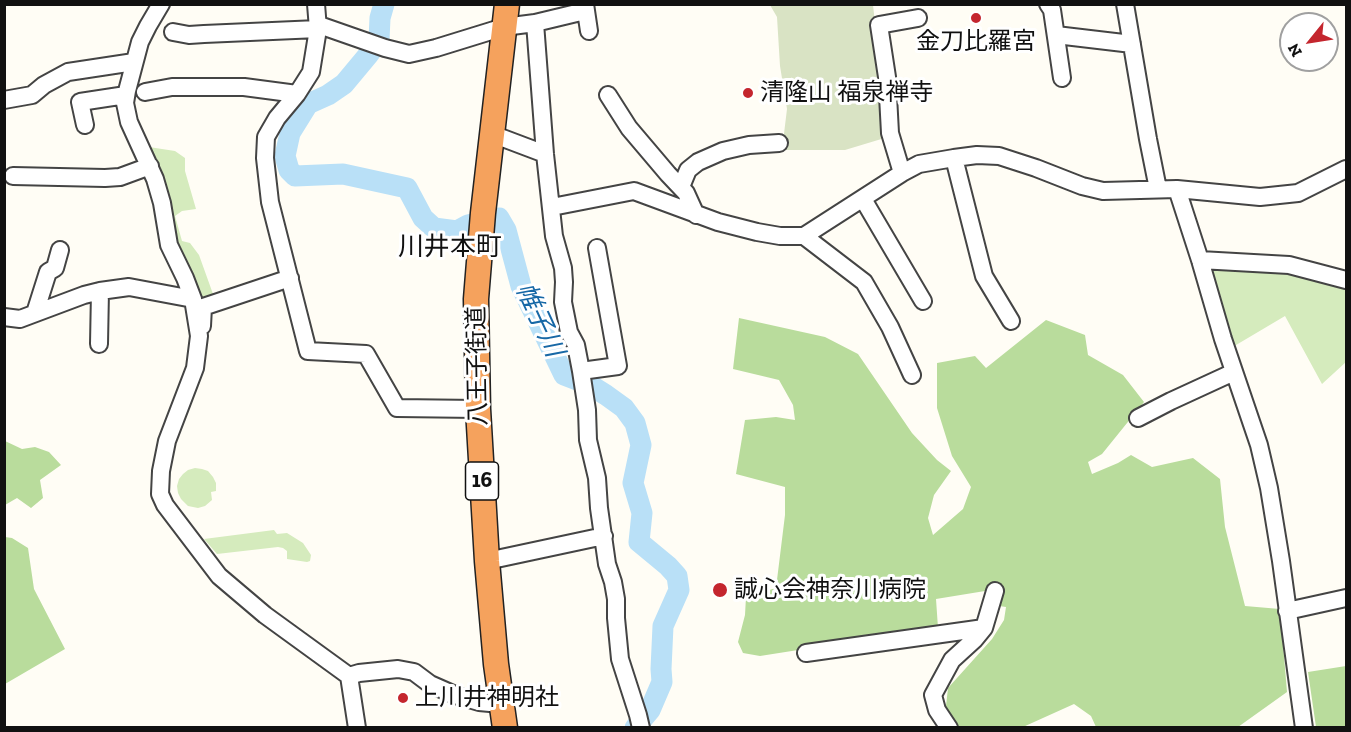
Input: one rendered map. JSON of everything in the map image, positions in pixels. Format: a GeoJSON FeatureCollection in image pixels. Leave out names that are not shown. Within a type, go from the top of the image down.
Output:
{"type":"FeatureCollection","features":[{"type":"Feature","properties":{"kind":"highway","name":"八王子街道"},"geometry":{"type":"LineString","coordinates":[[503,716],[487,561],[478,409],[476,299],[482,223],[506,16]]}},
{"type":"Feature","properties":{"kind":"street"},"geometry":{"type":"LineString","coordinates":[[161,4],[148,26],[134,62],[125,103],[129,122],[150,166],[162,203],[169,245],[193,298],[199,336],[195,368],[167,441],[161,471],[160,494],[165,505],[219,576],[265,615],[349,676],[357,728]]}},
{"type":"Feature","properties":{"kind":"street"},"geometry":{"type":"LineString","coordinates":[[316,4],[318,29],[311,72],[297,94],[276,118],[266,137],[265,158],[270,202],[308,351],[366,354],[397,408],[478,409]]}},
{"type":"Feature","properties":{"kind":"street"},"geometry":{"type":"LineString","coordinates":[[1048,4],[1052,10],[1062,78]]}},
{"type":"Feature","properties":{"kind":"street"},"geometry":{"type":"LineString","coordinates":[[1125,4],[1158,189]]}},
{"type":"Feature","properties":{"kind":"street"},"geometry":{"type":"LineString","coordinates":[[173,32],[189,35],[318,29],[322,26],[409,54],[436,48],[506,16],[535,23],[586,8],[589,31]]}},
{"type":"Feature","properties":{"kind":"street"},"geometry":{"type":"LineString","coordinates":[[902,173],[890,133],[887,77],[879,25],[918,18]]}},
{"type":"Feature","properties":{"kind":"street"},"geometry":{"type":"LineString","coordinates":[[535,23],[554,236],[563,268],[563,302],[569,332],[576,345],[581,372],[588,440],[597,477],[607,564],[616,599],[620,659],[639,721]]}},
{"type":"Feature","properties":{"kind":"street"},"geometry":{"type":"LineString","coordinates":[[1056,35],[1132,44]]}},
{"type":"Feature","properties":{"kind":"street"},"geometry":{"type":"LineString","coordinates":[[4,99],[32,95],[44,85],[68,72],[134,62]]}},
{"type":"Feature","properties":{"kind":"street"},"geometry":{"type":"LineString","coordinates":[[145,92],[172,87],[244,87],[297,94]]}},
{"type":"Feature","properties":{"kind":"street"},"geometry":{"type":"LineString","coordinates":[[85,125],[80,102],[126,95]]}},
{"type":"Feature","properties":{"kind":"street"},"geometry":{"type":"LineString","coordinates":[[608,95],[629,128],[686,193],[696,215]]}},
{"type":"Feature","properties":{"kind":"street"},"geometry":{"type":"LineString","coordinates":[[492,134],[545,154]]}},
{"type":"Feature","properties":{"kind":"street"},"geometry":{"type":"LineString","coordinates":[[681,187],[688,170],[698,162],[723,151],[779,143]]}},
{"type":"Feature","properties":{"kind":"street"},"geometry":{"type":"LineString","coordinates":[[552,207],[634,191],[696,215],[757,232],[780,236],[804,236],[919,164],[954,158],[999,156],[1082,186],[1103,191],[1177,189],[1260,196],[1298,193],[1347,169]]}},
{"type":"Feature","properties":{"kind":"street"},"geometry":{"type":"LineString","coordinates":[[954,158],[984,276],[1011,321]]}},
{"type":"Feature","properties":{"kind":"street"},"geometry":{"type":"LineString","coordinates":[[13,176],[120,177],[150,166]]}},
{"type":"Feature","properties":{"kind":"street"},"geometry":{"type":"LineString","coordinates":[[1177,189],[1223,339],[1259,445],[1269,488],[1304,728]]}},
{"type":"Feature","properties":{"kind":"street"},"geometry":{"type":"LineString","coordinates":[[862,198],[923,301]]}},
{"type":"Feature","properties":{"kind":"street"},"geometry":{"type":"LineString","coordinates":[[804,236],[864,282],[890,327],[912,375]]}},
{"type":"Feature","properties":{"kind":"street"},"geometry":{"type":"LineString","coordinates":[[581,372],[618,366],[597,248]]}},
{"type":"Feature","properties":{"kind":"street"},"geometry":{"type":"LineString","coordinates":[[34,313],[48,272],[55,268],[60,250]]}},
{"type":"Feature","properties":{"kind":"street"},"geometry":{"type":"LineString","coordinates":[[1200,260],[1289,265],[1347,280]]}},
{"type":"Feature","properties":{"kind":"street"},"geometry":{"type":"LineString","coordinates":[[198,329],[202,326],[203,307],[290,278]]}},
{"type":"Feature","properties":{"kind":"street"},"geometry":{"type":"LineString","coordinates":[[4,317],[20,319],[84,295],[129,287],[193,298]]}},
{"type":"Feature","properties":{"kind":"street"},"geometry":{"type":"LineString","coordinates":[[99,344],[100,291]]}},
{"type":"Feature","properties":{"kind":"street"},"geometry":{"type":"LineString","coordinates":[[1138,418],[1171,400],[1234,372]]}},
{"type":"Feature","properties":{"kind":"street"},"geometry":{"type":"LineString","coordinates":[[487,561],[603,536]]}},
{"type":"Feature","properties":{"kind":"street"},"geometry":{"type":"LineString","coordinates":[[949,728],[937,710],[933,694],[952,660],[984,628],[995,591]]}},
{"type":"Feature","properties":{"kind":"street"},"geometry":{"type":"LineString","coordinates":[[1287,611],[1347,598]]}},
{"type":"Feature","properties":{"kind":"street"},"geometry":{"type":"LineString","coordinates":[[806,653],[984,628]]}},
{"type":"Feature","properties":{"kind":"street"},"geometry":{"type":"LineString","coordinates":[[349,676],[398,669],[414,672],[430,684],[479,702],[503,716]]}},
{"type":"Feature","properties":{"kind":"green space"},"geometry":{"type":"Polygon","coordinates":[[[770,5],[873,5],[888,137],[845,150],[782,150],[787,109],[780,66],[777,17],[770,5]]]}},
{"type":"Feature","properties":{"kind":"green space"},"geometry":{"type":"Polygon","coordinates":[[[149,147],[175,151],[185,158],[185,171],[196,209],[182,211],[175,216],[182,241],[190,243],[199,255],[213,294],[198,301],[183,291],[149,147]]]}},
{"type":"Feature","properties":{"kind":"green space"},"geometry":{"type":"Polygon","coordinates":[[[1204,264],[1284,269],[1346,284],[1346,362],[1322,384],[1285,316],[1231,348],[1204,264]]]}},
{"type":"Feature","properties":{"kind":"green space"},"geometry":{"type":"Polygon","coordinates":[[[739,318],[825,337],[858,354],[912,433],[937,460],[951,471],[934,495],[928,518],[933,535],[963,509],[971,487],[952,456],[937,408],[937,363],[975,356],[986,368],[1046,320],[1085,335],[1088,355],[1123,375],[1144,402],[1102,454],[1088,462],[1092,474],[1131,455],[1152,467],[1193,458],[1220,479],[1225,527],[1245,606],[1280,609],[1287,692],[1238,727],[1096,727],[1091,716],[1074,704],[1023,727],[954,727],[945,715],[948,688],[992,639],[1004,620],[1006,607],[992,605],[985,591],[936,599],[938,628],[760,656],[743,653],[738,642],[745,615],[746,597],[776,588],[785,515],[785,487],[736,474],[745,420],[776,417],[795,420],[793,405],[779,380],[733,369],[739,318]]]}},
{"type":"Feature","properties":{"kind":"green space"},"geometry":{"type":"Polygon","coordinates":[[[5,441],[22,449],[35,447],[49,452],[61,465],[40,480],[43,498],[31,508],[17,498],[5,505],[5,441]]]}},
{"type":"Feature","properties":{"kind":"green space"},"geometry":{"type":"Polygon","coordinates":[[[195,468],[208,471],[216,483],[216,491],[211,492],[212,500],[198,508],[188,506],[181,499],[177,486],[183,474],[195,468]]]}},
{"type":"Feature","properties":{"kind":"green space"},"geometry":{"type":"Polygon","coordinates":[[[274,530],[277,534],[287,533],[303,543],[311,555],[310,561],[287,559],[287,551],[278,547],[217,554],[204,539],[274,530]]]}},
{"type":"Feature","properties":{"kind":"green space"},"geometry":{"type":"Polygon","coordinates":[[[5,537],[12,538],[28,548],[34,589],[65,649],[5,684],[5,537]]]}},
{"type":"Feature","properties":{"kind":"green space"},"geometry":{"type":"Polygon","coordinates":[[[1346,666],[1346,727],[1316,727],[1308,672],[1346,666]]]}},
{"type":"Feature","properties":{"kind":"waterway","name":"帷子川"},"geometry":{"type":"LineString","coordinates":[[384,4],[380,18],[379,40],[369,54],[344,84],[328,95],[308,104],[290,133],[285,156],[289,170],[295,176],[343,174],[407,188],[423,218],[434,228],[457,231],[468,225],[499,218],[506,230],[521,286],[564,375],[590,385],[606,395],[624,408],[635,423],[641,445],[633,483],[642,513],[639,542],[677,576],[679,590],[663,626],[662,682],[650,710],[635,728]]}},
{"type":"Feature","properties":{"kind":"place","name":"金刀比羅宮"},"geometry":{"type":"Point","coordinates":[976,18]}},
{"type":"Feature","properties":{"kind":"place","name":"清隆山 福泉禅寺"},"geometry":{"type":"Point","coordinates":[748,93]}},
{"type":"Feature","properties":{"kind":"place","name":"誠心会神奈川病院"},"geometry":{"type":"Point","coordinates":[720,590]}},
{"type":"Feature","properties":{"kind":"place","name":"上川井神明社"},"geometry":{"type":"Point","coordinates":[403,698]}},
{"type":"Feature","properties":{"kind":"district","name":"川井本町"},"geometry":{"type":"Point","coordinates":[450,248]}}]}
